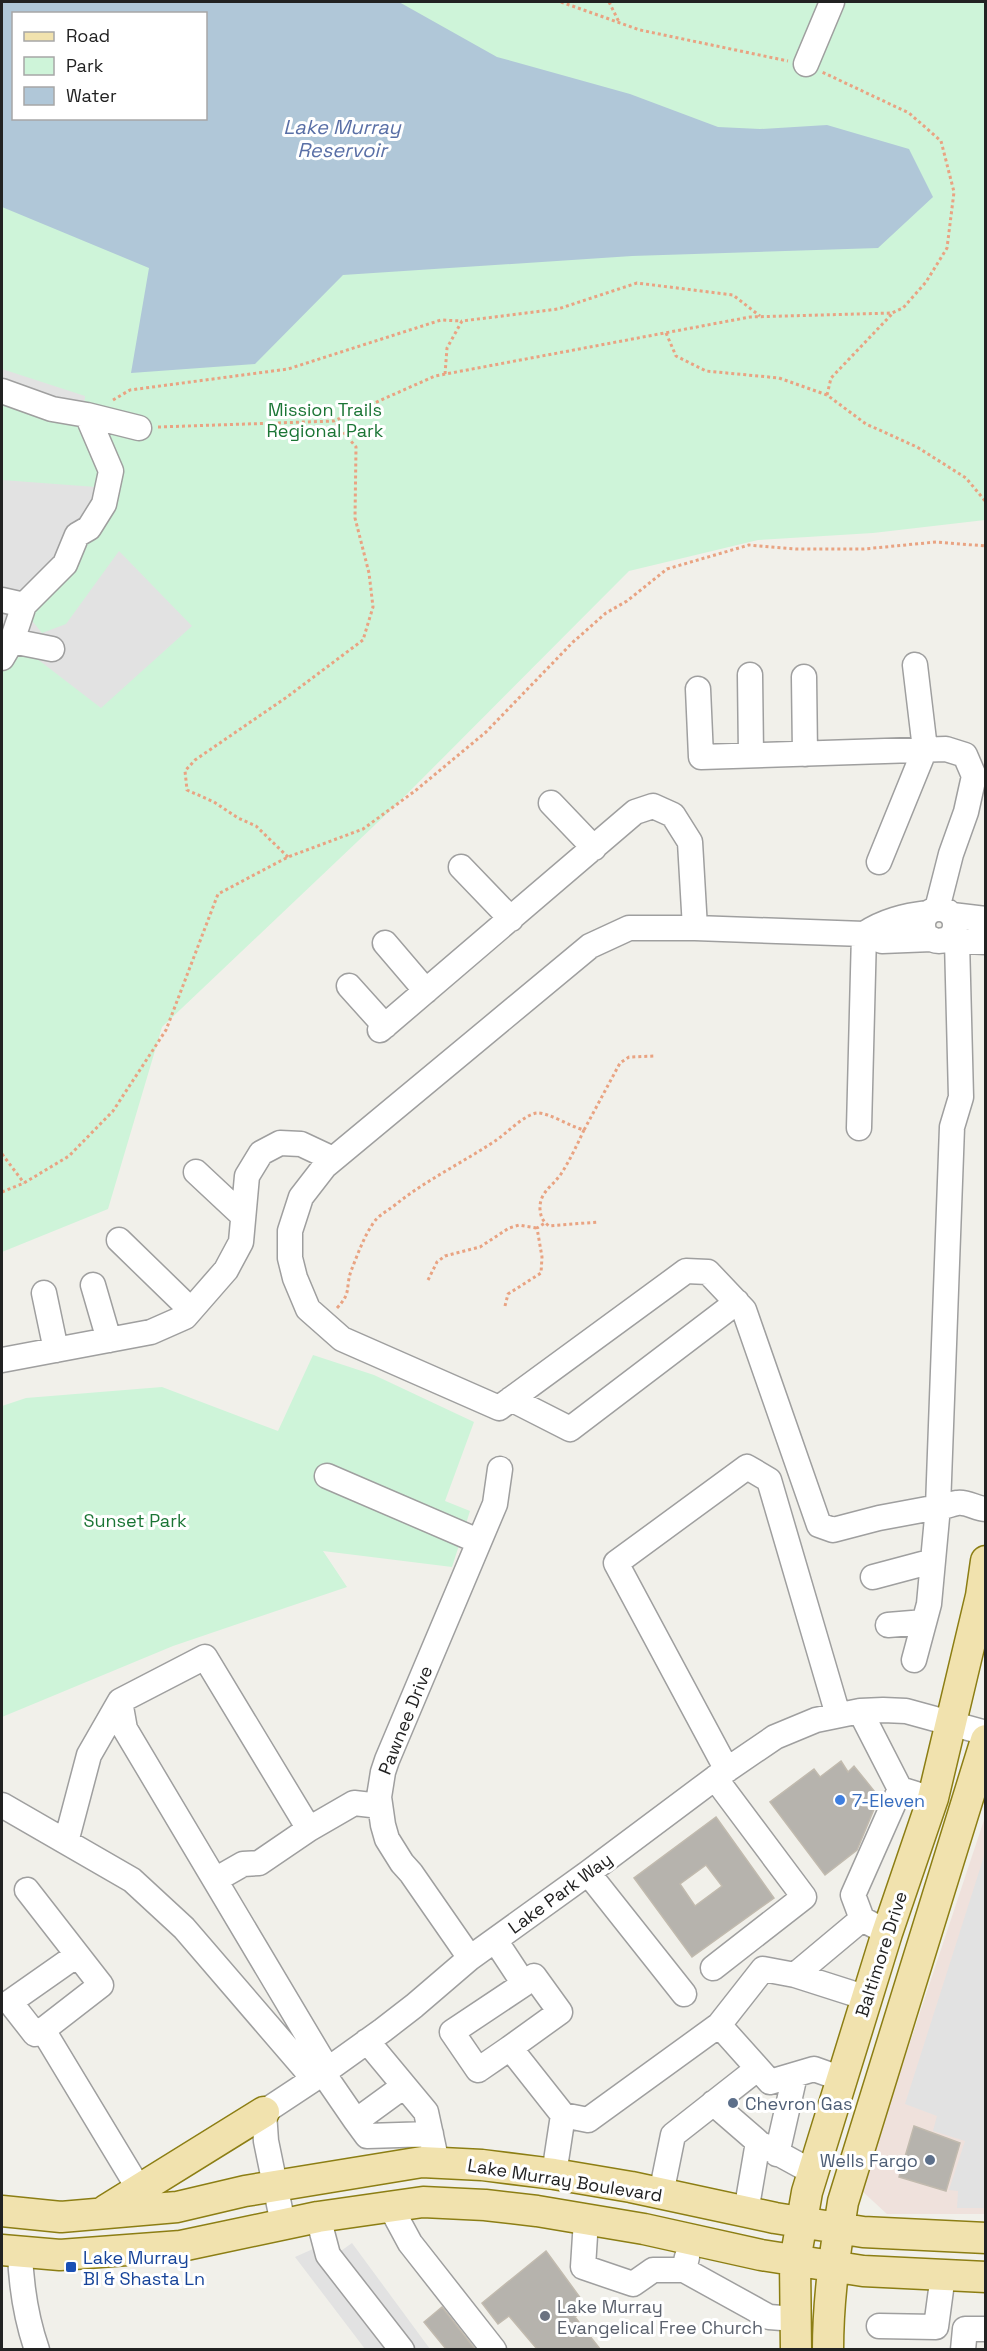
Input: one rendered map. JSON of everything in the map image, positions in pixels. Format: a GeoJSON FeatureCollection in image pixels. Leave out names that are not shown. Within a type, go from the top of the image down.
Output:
{"type":"FeatureCollection","features":[{"type":"Feature","properties":{"kind":"main road","name":"Baltimore Drive"},"geometry":{"type":"LineString","coordinates":[[796,2349],[795,2261],[801,2222],[813,2173],[867,1998],[874,1926],[933,1798],[981,1596],[986,1561]]}},
{"type":"Feature","properties":{"kind":"main road","name":"Baltimore Drive"},"geometry":{"type":"LineString","coordinates":[[828,2349],[832,2266],[843,2202],[977,1796],[986,1740]]}},
{"type":"Feature","properties":{"kind":"main road"},"geometry":{"type":"LineString","coordinates":[[102,2212],[125,2200],[264,2112]]}},
{"type":"Feature","properties":{"kind":"main road","name":"Lake Murray Boulevard"},"geometry":{"type":"LineString","coordinates":[[2,2211],[61,2217],[177,2207],[275,2186],[422,2162],[482,2165],[554,2174],[746,2212],[863,2232],[986,2238]]}},
{"type":"Feature","properties":{"kind":"main road","name":"Lake Murray Boulevard"},"geometry":{"type":"LineString","coordinates":[[11,2251],[60,2255],[181,2246],[318,2217],[423,2202],[485,2205],[644,2229],[795,2261],[863,2271],[986,2277]]}},
{"type":"Feature","properties":{"kind":"street"},"geometry":{"type":"LineString","coordinates":[[806,64],[832,2]]}},
{"type":"Feature","properties":{"kind":"street"},"geometry":{"type":"LineString","coordinates":[[2,391],[52,409],[139,428]]}},
{"type":"Feature","properties":{"kind":"street"},"geometry":{"type":"LineString","coordinates":[[52,649],[7,649],[13,602],[65,564],[77,535],[89,528],[104,504],[111,471],[87,415]]}},
{"type":"Feature","properties":{"kind":"street"},"geometry":{"type":"LineString","coordinates":[[879,862],[925,749],[915,665]]}},
{"type":"Feature","properties":{"kind":"street"},"geometry":{"type":"LineString","coordinates":[[750,675],[751,755]]}},
{"type":"Feature","properties":{"kind":"street"},"geometry":{"type":"LineString","coordinates":[[804,677],[805,753]]}},
{"type":"Feature","properties":{"kind":"street"},"geometry":{"type":"LineString","coordinates":[[698,689],[700,757],[946,748],[965,755],[974,776],[966,812],[951,854],[939,912]]}},
{"type":"Feature","properties":{"kind":"street"},"geometry":{"type":"LineString","coordinates":[[551,802],[594,848]]}},
{"type":"Feature","properties":{"kind":"street"},"geometry":{"type":"LineString","coordinates":[[349,986],[382,1028],[635,812],[653,807],[673,815],[690,842],[694,928]]}},
{"type":"Feature","properties":{"kind":"street"},"geometry":{"type":"LineString","coordinates":[[462,867],[511,919]]}},
{"type":"Feature","properties":{"kind":"street"},"geometry":{"type":"LineString","coordinates":[[939,912],[955,925],[954,930],[944,940]]}},
{"type":"Feature","properties":{"kind":"street"},"geometry":{"type":"LineString","coordinates":[[864,934],[880,923],[906,916],[939,912],[986,919]]}},
{"type":"Feature","properties":{"kind":"street"},"geometry":{"type":"LineString","coordinates":[[983,1509],[970,1504],[956,1503],[879,1518],[833,1530],[819,1525],[744,1310],[708,1272],[686,1271],[499,1408],[342,1339],[308,1309],[295,1278],[290,1258],[290,1231],[301,1197],[333,1159],[590,946],[629,928],[864,934],[882,941],[986,942]]}},
{"type":"Feature","properties":{"kind":"street"},"geometry":{"type":"LineString","coordinates":[[859,1128],[864,934]]}},
{"type":"Feature","properties":{"kind":"street"},"geometry":{"type":"LineString","coordinates":[[914,1660],[929,1604],[933,1561],[943,1507],[952,1127],[961,1096],[944,940]]}},
{"type":"Feature","properties":{"kind":"street"},"geometry":{"type":"LineString","coordinates":[[385,943],[426,991]]}},
{"type":"Feature","properties":{"kind":"street"},"geometry":{"type":"LineString","coordinates":[[2,1360],[151,1332],[185,1317],[226,1270],[241,1242],[247,1176],[261,1153],[280,1143],[300,1144],[333,1159]]}},
{"type":"Feature","properties":{"kind":"street"},"geometry":{"type":"LineString","coordinates":[[196,1172],[242,1215]]}},
{"type":"Feature","properties":{"kind":"street"},"geometry":{"type":"LineString","coordinates":[[119,1240],[191,1310]]}},
{"type":"Feature","properties":{"kind":"street"},"geometry":{"type":"LineString","coordinates":[[93,1285],[109,1340]]}},
{"type":"Feature","properties":{"kind":"street"},"geometry":{"type":"LineString","coordinates":[[44,1293],[56,1350]]}},
{"type":"Feature","properties":{"kind":"street"},"geometry":{"type":"LineString","coordinates":[[511,1399],[570,1429],[737,1302]]}},
{"type":"Feature","properties":{"kind":"street"},"geometry":{"type":"LineString","coordinates":[[713,1968],[804,1897],[721,1774],[616,1563],[747,1467],[770,1480],[849,1713],[900,1790],[933,1798]]}},
{"type":"Feature","properties":{"kind":"street","name":"Pawnee Drive"},"geometry":{"type":"LineString","coordinates":[[470,1958],[393,1851],[382,1826],[380,1785],[387,1760],[495,1504],[500,1468]]}},
{"type":"Feature","properties":{"kind":"street"},"geometry":{"type":"LineString","coordinates":[[327,1476],[478,1540]]}},
{"type":"Feature","properties":{"kind":"street"},"geometry":{"type":"LineString","coordinates":[[873,1577],[933,1561]]}},
{"type":"Feature","properties":{"kind":"street"},"geometry":{"type":"LineString","coordinates":[[888,1625],[924,1622]]}},
{"type":"Feature","properties":{"kind":"street"},"geometry":{"type":"LineString","coordinates":[[66,1842],[89,1755],[120,1701],[205,1657],[309,1829]]}},
{"type":"Feature","properties":{"kind":"street"},"geometry":{"type":"LineString","coordinates":[[120,1701],[125,1729],[215,1880],[321,2074]]}},
{"type":"Feature","properties":{"kind":"street","name":"Lake Park Way"},"geometry":{"type":"LineString","coordinates":[[264,2112],[367,2041],[414,2006],[470,1958],[774,1737],[816,1720],[849,1713],[906,1711],[986,1733]]}},
{"type":"Feature","properties":{"kind":"street"},"geometry":{"type":"LineString","coordinates":[[795,1975],[874,1926],[853,1894],[900,1790]]}},
{"type":"Feature","properties":{"kind":"street"},"geometry":{"type":"LineString","coordinates":[[215,1880],[243,1864],[259,1863],[309,1829],[354,1803],[380,1806]]}},
{"type":"Feature","properties":{"kind":"street"},"geometry":{"type":"LineString","coordinates":[[2,1805],[132,1880],[184,1928],[321,2074],[367,2136],[431,2134]]}},
{"type":"Feature","properties":{"kind":"street"},"geometry":{"type":"LineString","coordinates":[[588,1874],[684,1994]]}},
{"type":"Feature","properties":{"kind":"street"},"geometry":{"type":"LineString","coordinates":[[27,1890],[101,1985],[35,2034],[10,2002],[77,1955]]}},
{"type":"Feature","properties":{"kind":"street"},"geometry":{"type":"LineString","coordinates":[[495,1940],[524,1984]]}},
{"type":"Feature","properties":{"kind":"street"},"geometry":{"type":"LineString","coordinates":[[510,2048],[563,2115],[588,2120],[719,2025],[763,1969],[795,1975],[867,1998]]}},
{"type":"Feature","properties":{"kind":"street"},"geometry":{"type":"LineString","coordinates":[[534,1976],[560,2012],[510,2048],[478,2070],[452,2032],[534,1976]]}},
{"type":"Feature","properties":{"kind":"street"},"geometry":{"type":"LineString","coordinates":[[719,2025],[770,2082],[814,2069],[842,2079]]}},
{"type":"Feature","properties":{"kind":"street"},"geometry":{"type":"LineString","coordinates":[[43,2030],[140,2189]]}},
{"type":"Feature","properties":{"kind":"street"},"geometry":{"type":"LineString","coordinates":[[367,2041],[426,2112],[437,2163]]}},
{"type":"Feature","properties":{"kind":"street"},"geometry":{"type":"LineString","coordinates":[[661,2194],[673,2135],[757,2068]]}},
{"type":"Feature","properties":{"kind":"street"},"geometry":{"type":"LineString","coordinates":[[746,2212],[795,2075]]}},
{"type":"Feature","properties":{"kind":"street"},"geometry":{"type":"LineString","coordinates":[[356,2121],[404,2086]]}},
{"type":"Feature","properties":{"kind":"street"},"geometry":{"type":"LineString","coordinates":[[713,2103],[768,2148],[813,2173]]}},
{"type":"Feature","properties":{"kind":"street"},"geometry":{"type":"LineString","coordinates":[[264,2112],[266,2141],[283,2224]]}},
{"type":"Feature","properties":{"kind":"street"},"geometry":{"type":"LineString","coordinates":[[554,2174],[563,2115]]}},
{"type":"Feature","properties":{"kind":"street"},"geometry":{"type":"LineString","coordinates":[[390,2206],[410,2243],[494,2349]]}},
{"type":"Feature","properties":{"kind":"street"},"geometry":{"type":"LineString","coordinates":[[318,2217],[328,2255],[402,2349]]}},
{"type":"Feature","properties":{"kind":"street"},"geometry":{"type":"LineString","coordinates":[[586,2220],[583,2267],[633,2284],[653,2270],[684,2270],[769,2317],[795,2319]]}},
{"type":"Feature","properties":{"kind":"street"},"geometry":{"type":"LineString","coordinates":[[684,2270],[691,2240]]}},
{"type":"Feature","properties":{"kind":"street"},"geometry":{"type":"LineString","coordinates":[[11,2251],[21,2279],[37,2349]]}},
{"type":"Feature","properties":{"kind":"street"},"geometry":{"type":"LineString","coordinates":[[879,2326],[936,2327],[943,2275]]}},
{"type":"Feature","properties":{"kind":"street"},"geometry":{"type":"LineString","coordinates":[[963,2349],[965,2329],[986,2329]]}},
{"type":"Feature","properties":{"kind":"path"},"geometry":{"type":"LineString","coordinates":[[561,2],[640,30],[806,64],[909,113],[941,141],[954,192],[947,248],[926,282],[903,308],[892,313],[831,378],[826,395]]}},
{"type":"Feature","properties":{"kind":"path"},"geometry":{"type":"LineString","coordinates":[[609,2],[620,24]]}},
{"type":"Feature","properties":{"kind":"path"},"geometry":{"type":"LineString","coordinates":[[87,415],[130,390],[288,369],[441,320],[462,321],[558,309],[637,283],[733,295],[761,317]]}},
{"type":"Feature","properties":{"kind":"path"},"geometry":{"type":"LineString","coordinates":[[139,428],[334,421],[435,376],[445,374],[761,317],[892,313]]}},
{"type":"Feature","properties":{"kind":"path"},"geometry":{"type":"LineString","coordinates":[[445,374],[447,348],[462,321]]}},
{"type":"Feature","properties":{"kind":"path"},"geometry":{"type":"LineString","coordinates":[[665,333],[676,356],[706,372],[779,378],[826,395],[866,424],[917,447],[966,478],[986,502]]}},
{"type":"Feature","properties":{"kind":"path"},"geometry":{"type":"LineString","coordinates":[[288,857],[256,826],[238,818],[214,802],[187,790],[185,771],[195,760],[287,697],[363,640],[373,607],[369,573],[356,518],[356,447],[334,421]]}},
{"type":"Feature","properties":{"kind":"path"},"geometry":{"type":"LineString","coordinates":[[2,1192],[24,1183],[69,1156],[113,1111],[166,1030],[218,894],[288,857],[363,829],[415,792],[486,732],[573,642],[606,613],[627,601],[667,569],[749,545],[796,549],[864,549],[936,543],[986,546]]}},
{"type":"Feature","properties":{"kind":"path"},"geometry":{"type":"LineString","coordinates":[[598,1222],[549,1226],[542,1219],[540,1200],[561,1174],[620,1063],[629,1057],[656,1056]]}},
{"type":"Feature","properties":{"kind":"path"},"geometry":{"type":"LineString","coordinates":[[323,1322],[345,1299],[349,1290],[350,1274],[364,1240],[380,1214],[393,1207],[409,1193],[496,1141],[528,1116],[536,1113],[545,1115],[584,1130]]}},
{"type":"Feature","properties":{"kind":"path"},"geometry":{"type":"LineString","coordinates":[[2,1154],[24,1183]]}},
{"type":"Feature","properties":{"kind":"path"},"geometry":{"type":"LineString","coordinates":[[428,1280],[437,1263],[445,1256],[480,1247],[509,1228],[519,1226],[537,1228],[545,1223]]}},
{"type":"Feature","properties":{"kind":"path"},"geometry":{"type":"LineString","coordinates":[[505,1306],[508,1294],[541,1273],[542,1257],[537,1228]]}},
{"type":"Feature","properties":{"kind":"shaded area"},"geometry":{"type":"Polygon","coordinates":[[[2,369],[85,396],[84,410],[2,386],[2,369]]]}},
{"type":"Feature","properties":{"kind":"shaded area"},"geometry":{"type":"Polygon","coordinates":[[[2,480],[96,487],[104,491],[29,617],[42,633],[66,624],[119,551],[192,626],[101,708],[36,658],[2,625],[2,480]]]}},
{"type":"Feature","properties":{"kind":"shaded area"},"geometry":{"type":"Polygon","coordinates":[[[985,1817],[985,2214],[887,2214],[861,2190],[985,1817]]]}},
{"type":"Feature","properties":{"kind":"shaded area"},"geometry":{"type":"Polygon","coordinates":[[[985,1853],[985,2208],[957,2208],[958,2191],[949,2190],[965,2141],[933,2131],[937,2116],[905,2104],[985,1853]]]}},
{"type":"Feature","properties":{"kind":"shaded area"},"geometry":{"type":"Polygon","coordinates":[[[331,2241],[338,2253],[352,2243],[430,2349],[365,2349],[295,2257],[331,2241]]]}},
{"type":"Feature","properties":{"kind":"green space","name":"Mission Trails Regional Park"},"geometry":{"type":"Polygon","coordinates":[[[2,2],[985,2],[985,520],[873,533],[758,540],[629,571],[397,804],[162,1027],[108,1209],[2,1252],[2,2]]]}},
{"type":"Feature","properties":{"kind":"green space","name":"Sunset Park"},"geometry":{"type":"Polygon","coordinates":[[[313,1355],[374,1375],[474,1422],[445,1501],[470,1511],[452,1567],[323,1551],[347,1587],[173,1646],[2,1717],[2,1406],[26,1398],[162,1387],[278,1431],[313,1355]]]}},
{"type":"Feature","properties":{"kind":"water","name":"Lake Murray Reservoir"},"geometry":{"type":"Polygon","coordinates":[[[2,2],[399,2],[497,57],[630,94],[718,127],[760,129],[827,125],[909,149],[933,197],[878,248],[632,256],[343,275],[255,364],[131,373],[149,268],[2,207],[2,2]]]}},
{"type":"Feature","properties":{"kind":"building"},"geometry":{"type":"Polygon","coordinates":[[[841,1761],[848,1772],[854,1766],[879,1797],[857,1850],[825,1875],[770,1802],[814,1769],[820,1777],[841,1761]]]}},
{"type":"Feature","properties":{"kind":"building"},"geometry":{"type":"Polygon","coordinates":[[[716,1817],[774,1898],[692,1957],[634,1878],[716,1817]],[[706,1865],[680,1884],[695,1906],[722,1886],[706,1865]]]}},
{"type":"Feature","properties":{"kind":"building","name":"Wells Fargo"},"geometry":{"type":"Polygon","coordinates":[[[914,2126],[960,2143],[946,2191],[899,2177],[914,2126]]]}},
{"type":"Feature","properties":{"kind":"building"},"geometry":{"type":"Polygon","coordinates":[[[546,2251],[587,2307],[575,2317],[600,2349],[537,2349],[509,2316],[498,2324],[482,2303],[546,2251]]]}},
{"type":"Feature","properties":{"kind":"building"},"geometry":{"type":"Polygon","coordinates":[[[442,2307],[475,2349],[446,2349],[424,2322],[442,2307]]]}},
{"type":"Feature","properties":{"kind":"place","name":"7-Eleven"},"geometry":{"type":"Point","coordinates":[840,1800]}},
{"type":"Feature","properties":{"kind":"place","name":"Chevron Gas"},"geometry":{"type":"Point","coordinates":[733,2103]}},
{"type":"Feature","properties":{"kind":"place","name":"Wells Fargo"},"geometry":{"type":"Point","coordinates":[930,2160]}},
{"type":"Feature","properties":{"kind":"place","name":"Lake Murray Bl & Shasta Ln"},"geometry":{"type":"Point","coordinates":[71,2267]}},
{"type":"Feature","properties":{"kind":"place","name":"Lake Murray Evangelical Free Church"},"geometry":{"type":"Point","coordinates":[545,2316]}}]}
